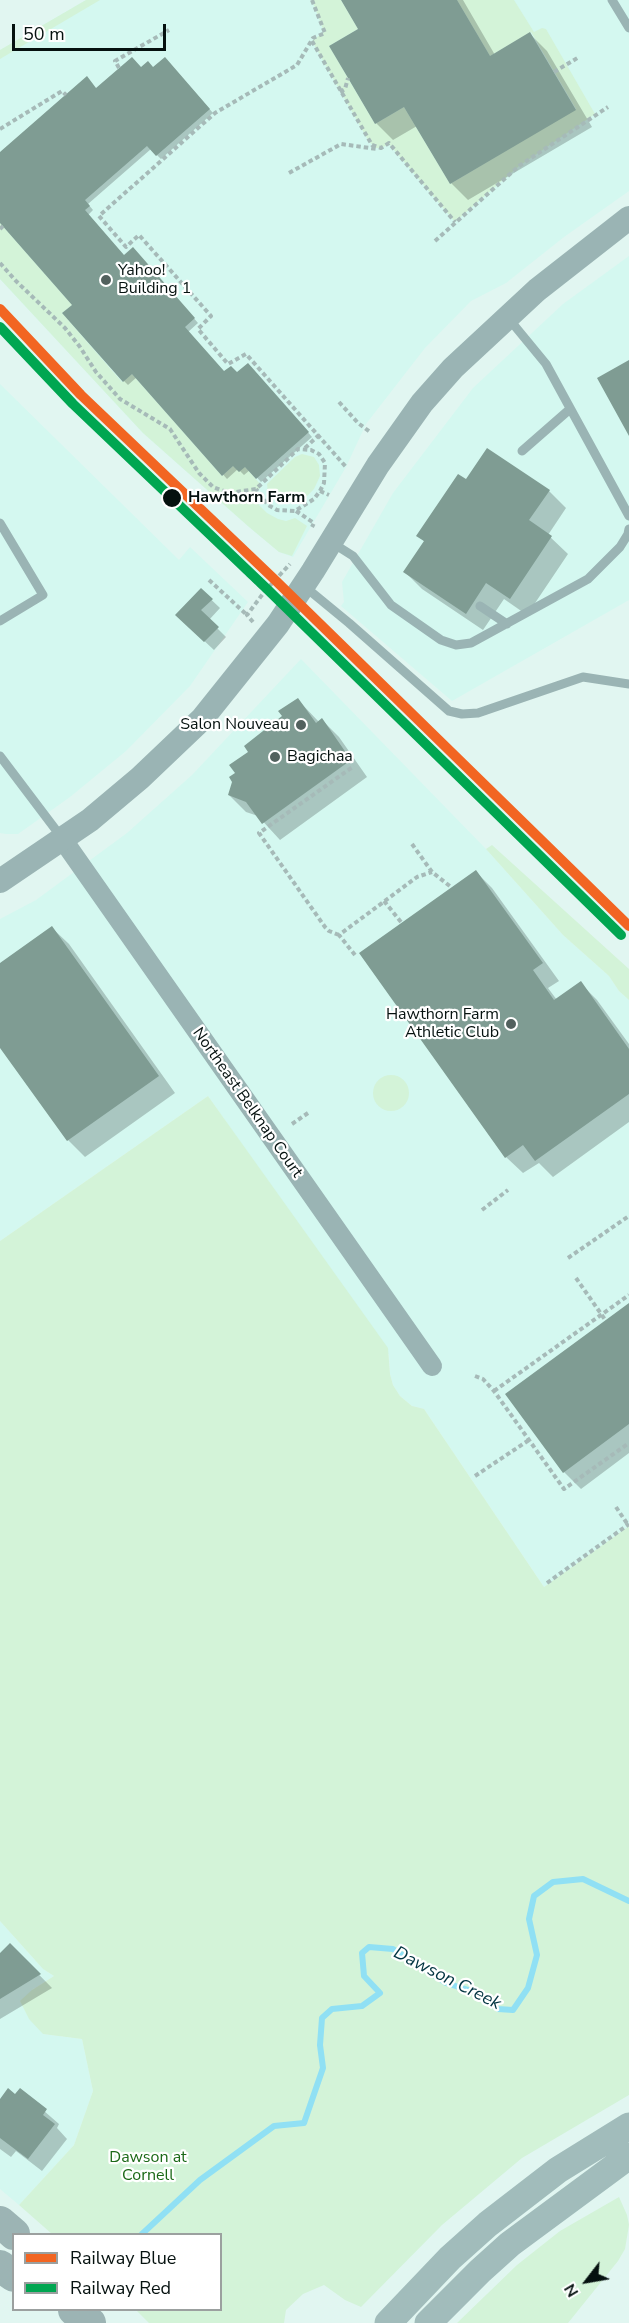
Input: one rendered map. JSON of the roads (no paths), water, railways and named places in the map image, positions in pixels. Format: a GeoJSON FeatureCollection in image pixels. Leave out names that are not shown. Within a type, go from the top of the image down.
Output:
{"type":"FeatureCollection","features":[{"type":"Feature","properties":{"kind":"highway"},"geometry":{"type":"LineString","coordinates":[[0,2222],[12,2233]]}},
{"type":"Feature","properties":{"kind":"highway"},"geometry":{"type":"LineString","coordinates":[[75,2311],[90,2323]]}},
{"type":"Feature","properties":{"kind":"main road"},"geometry":{"type":"LineString","coordinates":[[388,2323],[450,2258],[521,2197],[558,2170],[629,2126]]}},
{"type":"Feature","properties":{"kind":"main road"},"geometry":{"type":"LineString","coordinates":[[428,2323],[510,2244],[629,2156]]}},
{"type":"Feature","properties":{"kind":"street"},"geometry":{"type":"LineString","coordinates":[[0,881],[63,840],[140,778],[202,719],[273,630],[304,586],[378,465],[422,403],[453,368],[537,290],[629,218]]}},
{"type":"Feature","properties":{"kind":"street","name":"Northeast Belknap Court"},"geometry":{"type":"LineString","coordinates":[[63,840],[432,1366]]}},
{"type":"Feature","properties":{"kind":"lane"},"geometry":{"type":"LineString","coordinates":[[612,0],[629,28]]}},
{"type":"Feature","properties":{"kind":"lane"},"geometry":{"type":"LineString","coordinates":[[507,317],[546,364],[629,516]]}},
{"type":"Feature","properties":{"kind":"lane"},"geometry":{"type":"LineString","coordinates":[[522,451],[570,409]]}},
{"type":"Feature","properties":{"kind":"lane"},"geometry":{"type":"LineString","coordinates":[[0,523],[43,595],[0,621]]}},
{"type":"Feature","properties":{"kind":"lane"},"geometry":{"type":"LineString","coordinates":[[331,542],[353,556],[391,605],[441,640],[456,645],[471,644],[588,579],[620,548],[629,529]]}},
{"type":"Feature","properties":{"kind":"lane"},"geometry":{"type":"LineString","coordinates":[[304,586],[449,711],[462,714],[478,713],[583,677],[629,684]]}},
{"type":"Feature","properties":{"kind":"lane"},"geometry":{"type":"LineString","coordinates":[[480,606],[507,624]]}},
{"type":"Feature","properties":{"kind":"lane"},"geometry":{"type":"LineString","coordinates":[[0,756],[63,840]]}},
{"type":"Feature","properties":{"kind":"waterway","name":"Dawson Creek"},"geometry":{"type":"LineString","coordinates":[[143,2233],[200,2180],[274,2126],[304,2123],[323,2068],[320,2045],[322,2018],[332,2009],[362,2006],[380,1993],[364,1976],[362,1953],[369,1947],[393,1949],[446,1983],[478,1993],[498,2009],[513,2010],[528,1988],[537,1955],[529,1919],[534,1896],[553,1882],[583,1879],[629,1901]]}},
{"type":"Feature","properties":{"kind":"rail line","name":"Blue"},"geometry":{"type":"LineString","coordinates":[[0,309],[81,395],[274,579],[629,926]]}},
{"type":"Feature","properties":{"kind":"rail line","name":"Red"},"geometry":{"type":"LineString","coordinates":[[0,327],[73,404],[266,588],[621,935]]}},
{"type":"Feature","properties":{"kind":"place","name":"Yahoo! Building 1"},"geometry":{"type":"Point","coordinates":[106,280]}},
{"type":"Feature","properties":{"kind":"place","name":"Hawthorn Farm"},"geometry":{"type":"Point","coordinates":[172,498]}},
{"type":"Feature","properties":{"kind":"place","name":"Salon Nouveau"},"geometry":{"type":"Point","coordinates":[301,725]}},
{"type":"Feature","properties":{"kind":"place","name":"Bagichaa"},"geometry":{"type":"Point","coordinates":[275,757]}},
{"type":"Feature","properties":{"kind":"place","name":"Hawthorn Farm Athletic Club"},"geometry":{"type":"Point","coordinates":[511,1024]}},
{"type":"Feature","properties":{"kind":"park label","name":"Dawson at Cornell"},"geometry":{"type":"Point","coordinates":[148,2167]}}]}
